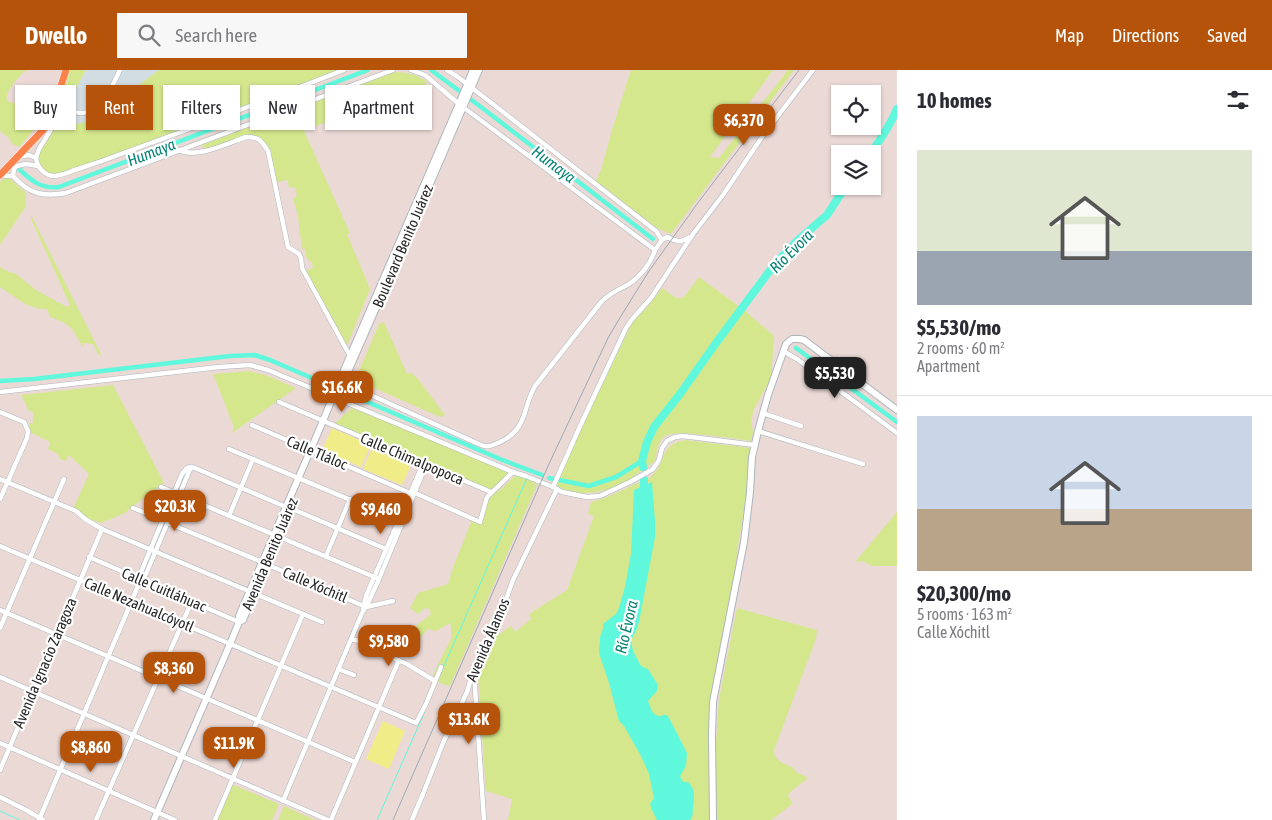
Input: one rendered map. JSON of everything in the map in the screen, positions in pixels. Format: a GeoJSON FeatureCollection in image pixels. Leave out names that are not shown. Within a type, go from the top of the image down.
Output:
{"type":"FeatureCollection","features":[{"type":"Feature","properties":{"kind":"main road"},"geometry":{"type":"LineString","coordinates":[[63,85],[66,70]]}},
{"type":"Feature","properties":{"kind":"main road"},"geometry":{"type":"LineString","coordinates":[[0,176],[42,130]]}},
{"type":"Feature","properties":{"kind":"street"},"geometry":{"type":"LineString","coordinates":[[76,112],[86,113],[96,108],[104,100],[120,70]]}},
{"type":"Feature","properties":{"kind":"street"},"geometry":{"type":"LineString","coordinates":[[51,130],[39,148],[36,158],[38,166],[45,173],[57,175],[106,160],[344,70]]}},
{"type":"Feature","properties":{"kind":"street"},"geometry":{"type":"LineString","coordinates":[[38,166],[26,164],[17,166],[14,169],[13,176],[28,189],[44,195],[53,196],[79,189],[392,70]]}},
{"type":"Feature","properties":{"kind":"street"},"geometry":{"type":"LineString","coordinates":[[411,70],[425,75],[655,250]]}},
{"type":"Feature","properties":{"kind":"street"},"geometry":{"type":"LineString","coordinates":[[447,70],[656,231],[680,242],[694,234]]}},
{"type":"Feature","properties":{"kind":"street","name":"Boulevard Benito Juárez"},"geometry":{"type":"LineString","coordinates":[[325,422],[462,103],[473,70]]}},
{"type":"Feature","properties":{"kind":"street","name":"Boulevard Benito Juárez"},"geometry":{"type":"LineString","coordinates":[[468,87],[479,70]]}},
{"type":"Feature","properties":{"kind":"street","name":"Avenida Álamos"},"geometry":{"type":"LineString","coordinates":[[412,820],[442,743],[467,692],[474,670],[489,635],[498,621],[513,580],[555,488],[578,431],[626,328],[632,318],[651,298],[767,130],[813,70]]}},
{"type":"Feature","properties":{"kind":"street","name":"Boulevard Benito Juárez"},"geometry":{"type":"LineString","coordinates":[[341,384],[350,356],[462,103]]}},
{"type":"Feature","properties":{"kind":"street"},"geometry":{"type":"LineString","coordinates":[[179,150],[191,153],[202,152],[246,137],[253,137],[263,142],[268,151],[288,246],[299,254],[302,268],[350,356]]}},
{"type":"Feature","properties":{"kind":"street"},"geometry":{"type":"LineString","coordinates":[[198,143],[202,152]]}},
{"type":"Feature","properties":{"kind":"street"},"geometry":{"type":"LineString","coordinates":[[15,158],[29,156],[36,158]]}},
{"type":"Feature","properties":{"kind":"street"},"geometry":{"type":"LineString","coordinates":[[0,176],[13,176]]}},
{"type":"Feature","properties":{"kind":"street"},"geometry":{"type":"LineString","coordinates":[[656,231],[662,240]]}},
{"type":"Feature","properties":{"kind":"street"},"geometry":{"type":"LineString","coordinates":[[341,384],[481,445],[488,447],[494,445],[510,437],[517,430],[535,386],[602,301],[611,293],[629,284],[639,275],[652,258],[662,240],[667,237]]}},
{"type":"Feature","properties":{"kind":"street"},"geometry":{"type":"LineString","coordinates":[[712,820],[713,702],[744,542],[752,457],[762,413],[786,344],[792,339],[804,340],[897,410]]}},
{"type":"Feature","properties":{"kind":"street"},"geometry":{"type":"LineString","coordinates":[[783,351],[797,359],[897,433]]}},
{"type":"Feature","properties":{"kind":"street"},"geometry":{"type":"LineString","coordinates":[[0,392],[243,365],[254,366],[335,396],[562,492],[587,497],[600,496],[653,469],[659,460],[662,448],[667,441],[675,437],[683,436],[755,445]]}},
{"type":"Feature","properties":{"kind":"street","name":"Calle Chimalpopoca"},"geometry":{"type":"LineString","coordinates":[[279,402],[491,492]]}},
{"type":"Feature","properties":{"kind":"street"},"geometry":{"type":"LineString","coordinates":[[0,412],[24,422],[27,426],[28,434],[0,499]]}},
{"type":"Feature","properties":{"kind":"street"},"geometry":{"type":"LineString","coordinates":[[762,413],[801,426]]}},
{"type":"Feature","properties":{"kind":"street","name":"Avenida Benito Juárez"},"geometry":{"type":"LineString","coordinates":[[154,820],[239,622],[243,620],[264,563],[325,422]]}},
{"type":"Feature","properties":{"kind":"street","name":"Calle Tláloc"},"geometry":{"type":"LineString","coordinates":[[252,425],[480,522],[485,501],[491,492]]}},
{"type":"Feature","properties":{"kind":"street"},"geometry":{"type":"LineString","coordinates":[[758,430],[863,464]]}},
{"type":"Feature","properties":{"kind":"street"},"geometry":{"type":"LineString","coordinates":[[229,448],[401,521]]}},
{"type":"Feature","properties":{"kind":"street"},"geometry":{"type":"LineString","coordinates":[[229,516],[253,459]]}},
{"type":"Feature","properties":{"kind":"street"},"geometry":{"type":"LineString","coordinates":[[283,800],[424,465]]}},
{"type":"Feature","properties":{"kind":"street"},"geometry":{"type":"LineString","coordinates":[[153,551],[163,520],[184,471],[189,467],[386,549]]}},
{"type":"Feature","properties":{"kind":"street"},"geometry":{"type":"LineString","coordinates":[[0,798],[40,819],[140,579],[168,523],[192,467]]}},
{"type":"Feature","properties":{"kind":"street"},"geometry":{"type":"LineString","coordinates":[[491,492],[512,472]]}},
{"type":"Feature","properties":{"kind":"street"},"geometry":{"type":"LineString","coordinates":[[0,628],[64,479]]}},
{"type":"Feature","properties":{"kind":"street"},"geometry":{"type":"LineString","coordinates":[[0,480],[76,512],[102,529],[322,622]]}},
{"type":"Feature","properties":{"kind":"street"},"geometry":{"type":"LineString","coordinates":[[161,487],[377,578]]}},
{"type":"Feature","properties":{"kind":"street"},"geometry":{"type":"LineString","coordinates":[[326,556],[350,499]]}},
{"type":"Feature","properties":{"kind":"street"},"geometry":{"type":"LineString","coordinates":[[133,508],[163,520]]}},
{"type":"Feature","properties":{"kind":"street"},"geometry":{"type":"LineString","coordinates":[[377,578],[386,549],[401,521]]}},
{"type":"Feature","properties":{"kind":"street","name":"Calle Xóchitl"},"geometry":{"type":"LineString","coordinates":[[168,523],[364,606],[393,601]]}},
{"type":"Feature","properties":{"kind":"street","name":"Avenida Ignacio Zaragoza"},"geometry":{"type":"LineString","coordinates":[[0,770],[102,529]]}},
{"type":"Feature","properties":{"kind":"street","name":"Calle Nezahualcóyotl"},"geometry":{"type":"LineString","coordinates":[[0,546],[416,723],[435,681]]}},
{"type":"Feature","properties":{"kind":"street","name":"Calle Cuitláhuac"},"geometry":{"type":"LineString","coordinates":[[89,557],[239,622]]}},
{"type":"Feature","properties":{"kind":"street"},"geometry":{"type":"LineString","coordinates":[[96,820],[192,602]]}},
{"type":"Feature","properties":{"kind":"street"},"geometry":{"type":"LineString","coordinates":[[0,610],[355,762]]}},
{"type":"Feature","properties":{"kind":"street"},"geometry":{"type":"LineString","coordinates":[[215,820],[303,614]]}},
{"type":"Feature","properties":{"kind":"street"},"geometry":{"type":"LineString","coordinates":[[351,639],[377,645],[388,656],[399,660],[435,681],[441,667]]}},
{"type":"Feature","properties":{"kind":"street"},"geometry":{"type":"LineString","coordinates":[[0,677],[329,820],[399,660]]}},
{"type":"Feature","properties":{"kind":"street"},"geometry":{"type":"LineString","coordinates":[[338,669],[354,675]]}},
{"type":"Feature","properties":{"kind":"street"},"geometry":{"type":"LineString","coordinates":[[474,670],[484,820]]}},
{"type":"Feature","properties":{"kind":"street"},"geometry":{"type":"LineString","coordinates":[[0,743],[175,820]]}},
{"type":"Feature","properties":{"kind":"shaded area"},"geometry":{"type":"Polygon","coordinates":[[[0,70],[26,70],[9,90],[7,99],[9,102],[15,103],[15,130],[34,130],[19,147],[12,144],[9,138],[0,131],[0,70]]]}},
{"type":"Feature","properties":{"kind":"shaded area"},"geometry":{"type":"Polygon","coordinates":[[[70,70],[86,70],[76,88],[76,85],[65,85],[70,70]]]}},
{"type":"Feature","properties":{"kind":"shaded area"},"geometry":{"type":"Polygon","coordinates":[[[86,70],[159,70],[139,85],[86,85],[86,122],[76,124],[76,88],[86,70]]]}},
{"type":"Feature","properties":{"kind":"shaded area"},"geometry":{"type":"Polygon","coordinates":[[[159,70],[342,70],[303,85],[250,85],[250,106],[240,109],[240,85],[163,85],[163,130],[187,130],[70,175],[53,176],[37,167],[39,145],[49,130],[76,130],[76,124],[86,122],[86,130],[153,130],[153,85],[139,85],[159,70]]]}},
{"type":"Feature","properties":{"kind":"shaded area"},"geometry":{"type":"Polygon","coordinates":[[[631,70],[773,70],[710,157],[719,158],[788,70],[794,70],[671,234],[657,228],[596,181],[631,70]]]}},
{"type":"Feature","properties":{"kind":"shaded area"},"geometry":{"type":"Polygon","coordinates":[[[397,72],[409,74],[427,82],[425,85],[358,85],[385,74],[397,72]]]}},
{"type":"Feature","properties":{"kind":"shaded area"},"geometry":{"type":"Polygon","coordinates":[[[325,98],[325,123],[315,126],[315,102],[325,98]]]}},
{"type":"Feature","properties":{"kind":"shaded area"},"geometry":{"type":"Polygon","coordinates":[[[250,127],[250,130],[306,130],[304,131],[350,233],[347,234],[370,289],[347,346],[345,346],[303,269],[313,268],[312,263],[306,257],[306,249],[302,249],[298,216],[293,198],[297,196],[295,187],[289,188],[288,180],[273,183],[268,152],[255,137],[204,150],[202,145],[250,127]]]}},
{"type":"Feature","properties":{"kind":"shaded area"},"geometry":{"type":"Polygon","coordinates":[[[4,178],[10,179],[26,193],[26,206],[0,245],[0,182],[4,178]]]}},
{"type":"Feature","properties":{"kind":"shaded area"},"geometry":{"type":"Polygon","coordinates":[[[31,215],[102,356],[98,354],[93,344],[84,343],[82,346],[70,327],[50,317],[47,309],[35,308],[0,287],[0,267],[16,274],[36,290],[67,307],[70,305],[31,219],[31,215]]]}},
{"type":"Feature","properties":{"kind":"shaded area"},"geometry":{"type":"Polygon","coordinates":[[[699,277],[744,310],[774,336],[771,378],[754,409],[751,420],[753,432],[751,441],[693,434],[671,434],[665,436],[660,441],[655,461],[618,486],[590,493],[572,492],[556,487],[582,427],[632,323],[662,288],[676,298],[683,298],[699,277]]]}},
{"type":"Feature","properties":{"kind":"shaded area"},"geometry":{"type":"Polygon","coordinates":[[[384,322],[407,374],[411,373],[418,379],[445,415],[440,417],[365,384],[358,373],[379,324],[384,322]]]}},
{"type":"Feature","properties":{"kind":"shaded area"},"geometry":{"type":"Polygon","coordinates":[[[249,371],[268,376],[296,388],[232,433],[234,427],[213,374],[249,371]]]}},
{"type":"Feature","properties":{"kind":"shaded area"},"geometry":{"type":"Polygon","coordinates":[[[113,385],[164,483],[125,513],[101,523],[88,519],[73,509],[89,474],[69,455],[66,461],[60,459],[58,454],[48,449],[50,442],[30,432],[29,423],[33,423],[33,412],[29,411],[21,395],[113,385]]]}},
{"type":"Feature","properties":{"kind":"shaded area"},"geometry":{"type":"Polygon","coordinates":[[[352,408],[510,473],[499,485],[490,490],[334,424],[352,408]]]}},
{"type":"Feature","properties":{"kind":"shaded area"},"geometry":{"type":"Polygon","coordinates":[[[332,428],[371,445],[361,467],[322,450],[332,428]]]}},
{"type":"Feature","properties":{"kind":"shaded area"},"geometry":{"type":"Polygon","coordinates":[[[685,440],[751,448],[747,471],[748,491],[739,539],[731,601],[713,684],[709,716],[711,780],[709,820],[508,820],[512,799],[486,791],[478,675],[492,639],[511,626],[515,632],[531,619],[529,614],[567,590],[594,516],[588,514],[591,502],[647,479],[659,467],[670,446],[685,440]]]}},
{"type":"Feature","properties":{"kind":"shaded area"},"geometry":{"type":"Polygon","coordinates":[[[373,446],[412,463],[402,485],[363,469],[373,446]]]}},
{"type":"Feature","properties":{"kind":"shaded area"},"geometry":{"type":"Polygon","coordinates":[[[515,476],[530,479],[537,485],[450,686],[442,684],[432,678],[451,639],[450,623],[436,631],[428,629],[418,640],[407,637],[408,632],[413,632],[419,623],[431,614],[429,609],[425,608],[418,614],[410,608],[418,593],[448,584],[472,520],[480,524],[491,494],[500,490],[515,476]]]}},
{"type":"Feature","properties":{"kind":"shaded area"},"geometry":{"type":"Polygon","coordinates":[[[897,512],[897,566],[872,566],[863,561],[855,562],[897,512]]]}},
{"type":"Feature","properties":{"kind":"shaded area"},"geometry":{"type":"Polygon","coordinates":[[[737,608],[817,630],[816,639],[774,750],[775,757],[782,763],[792,767],[796,772],[808,778],[789,793],[791,805],[771,820],[716,820],[716,744],[719,699],[737,608]]]}},
{"type":"Feature","properties":{"kind":"shaded area"},"geometry":{"type":"Polygon","coordinates":[[[383,721],[405,731],[389,769],[366,759],[383,721]]]}},
{"type":"Feature","properties":{"kind":"shaded area"},"geometry":{"type":"Polygon","coordinates":[[[231,784],[279,804],[272,820],[216,820],[231,784]]]}},
{"type":"Feature","properties":{"kind":"shaded area"},"geometry":{"type":"Polygon","coordinates":[[[284,806],[315,820],[278,820],[284,806]]]}},
{"type":"Feature","properties":{"kind":"water"},"geometry":{"type":"Polygon","coordinates":[[[652,482],[655,537],[639,622],[631,640],[633,651],[641,666],[648,669],[658,685],[657,691],[648,701],[652,711],[657,716],[668,716],[687,753],[686,766],[680,776],[683,782],[688,782],[691,785],[693,791],[693,814],[690,820],[657,820],[650,804],[654,798],[649,774],[641,756],[624,726],[619,721],[599,653],[603,624],[616,614],[625,587],[631,554],[634,490],[652,482]]]}},
{"type":"Feature","properties":{"kind":"waterway","name":"Humaya"},"geometry":{"type":"LineString","coordinates":[[20,170],[37,183],[47,187],[59,187],[368,70]]}},
{"type":"Feature","properties":{"kind":"waterway","name":"Humaya"},"geometry":{"type":"LineString","coordinates":[[431,70],[653,239]]}},
{"type":"Feature","properties":{"kind":"waterway","name":"Río Évora"},"geometry":{"type":"LineString","coordinates":[[876,145],[897,109]]}},
{"type":"Feature","properties":{"kind":"waterway","name":"Río Évora"},"geometry":{"type":"LineString","coordinates":[[643,467],[642,461],[647,442],[654,427],[774,265],[797,241],[827,215],[840,195]]}},
{"type":"Feature","properties":{"kind":"waterway","name":"Humaya"},"geometry":{"type":"LineString","coordinates":[[796,348],[897,422]]}},
{"type":"Feature","properties":{"kind":"waterway"},"geometry":{"type":"LineString","coordinates":[[0,381],[34,379],[230,356],[255,355],[542,475]]}},
{"type":"Feature","properties":{"kind":"waterway"},"geometry":{"type":"LineString","coordinates":[[549,478],[589,486],[616,477],[642,461]]}},
{"type":"Feature","properties":{"kind":"waterway"},"geometry":{"type":"LineString","coordinates":[[435,686],[527,478]]}},
{"type":"Feature","properties":{"kind":"waterway","name":"Río Évora"},"geometry":{"type":"LineString","coordinates":[[644,480],[644,494]]}},
{"type":"Feature","properties":{"kind":"waterway"},"geometry":{"type":"LineString","coordinates":[[377,820],[425,711]]}},
{"type":"Feature","properties":{"kind":"waterway"},"geometry":{"type":"LineString","coordinates":[[0,811],[20,820]]}},
{"type":"Feature","properties":{"kind":"railway"},"geometry":{"type":"LineString","coordinates":[[393,820],[548,466],[608,338],[649,271],[700,200],[799,70]]}}]}
